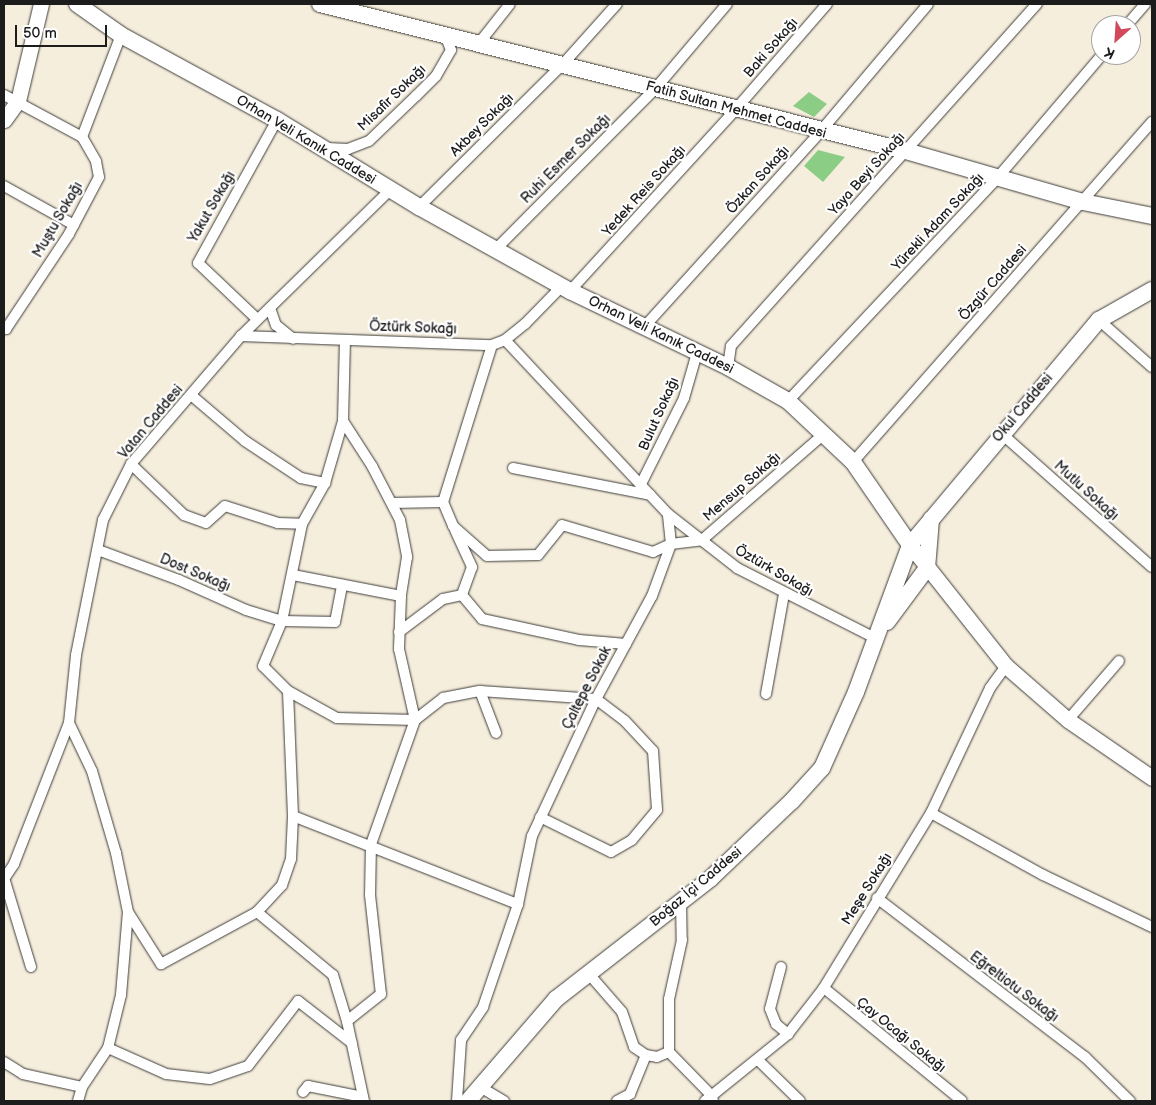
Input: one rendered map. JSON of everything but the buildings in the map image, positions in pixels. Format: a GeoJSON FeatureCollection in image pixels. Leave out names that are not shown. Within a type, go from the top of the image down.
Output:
{"type":"FeatureCollection","features":[{"type":"Feature","properties":{"kind":"main road","name":"Orhan Veli Kanık Caddesi"},"geometry":{"type":"LineString","coordinates":[[77,4],[117,33],[277,120],[419,207],[566,288],[728,367],[788,401],[853,462],[910,545]]}},
{"type":"Feature","properties":{"kind":"main road"},"geometry":{"type":"LineString","coordinates":[[86,4],[117,33]]}},
{"type":"Feature","properties":{"kind":"main road","name":"Fatih Sultan Mehmet Caddesi"},"geometry":{"type":"LineString","coordinates":[[320,4],[564,63],[820,132],[906,151],[999,176],[1083,202],[1152,216]]}},
{"type":"Feature","properties":{"kind":"main road","name":"Okul Caddesi"},"geometry":{"type":"LineString","coordinates":[[875,638],[910,545],[931,518],[1099,320],[1152,290]]}},
{"type":"Feature","properties":{"kind":"main road"},"geometry":{"type":"LineString","coordinates":[[875,638],[927,568],[931,518]]}},
{"type":"Feature","properties":{"kind":"main road","name":"Boğaz İçi Caddesi"},"geometry":{"type":"LineString","coordinates":[[468,1101],[482,1088],[556,999],[682,901],[792,801],[822,768],[875,638]]}},
{"type":"Feature","properties":{"kind":"street"},"geometry":{"type":"LineString","coordinates":[[480,42],[510,4]]}},
{"type":"Feature","properties":{"kind":"street","name":"Akbey Sokağı"},"geometry":{"type":"LineString","coordinates":[[419,207],[564,63],[617,4]]}},
{"type":"Feature","properties":{"kind":"street","name":"Ruhi Esmer Sokağı"},"geometry":{"type":"LineString","coordinates":[[496,249],[655,89],[727,4]]}},
{"type":"Feature","properties":{"kind":"street","name":"Baki Sokağı"},"geometry":{"type":"LineString","coordinates":[[736,109],[827,4]]}},
{"type":"Feature","properties":{"kind":"street","name":"Özkan Sokağı"},"geometry":{"type":"LineString","coordinates":[[645,326],[820,132],[928,4]]}},
{"type":"Feature","properties":{"kind":"street","name":"Yaya Beyi Sokağı"},"geometry":{"type":"LineString","coordinates":[[728,367],[731,346],[1037,4]]}},
{"type":"Feature","properties":{"kind":"street"},"geometry":{"type":"LineString","coordinates":[[1136,15],[1145,4]]}},
{"type":"Feature","properties":{"kind":"street"},"geometry":{"type":"LineString","coordinates":[[4,120],[43,5]]}},
{"type":"Feature","properties":{"kind":"street"},"geometry":{"type":"LineString","coordinates":[[11,98],[82,137],[117,33]]}},
{"type":"Feature","properties":{"kind":"street","name":"Misafir Sokağı"},"geometry":{"type":"LineString","coordinates":[[321,148],[348,150],[376,135],[436,76],[451,50],[444,33]]}},
{"type":"Feature","properties":{"kind":"street","name":"Yürekli Adam Sokağı"},"geometry":{"type":"LineString","coordinates":[[788,401],[999,176],[1093,65]]}},
{"type":"Feature","properties":{"kind":"street","name":"Yedek Reis Sokağı"},"geometry":{"type":"LineString","coordinates":[[566,288],[736,109]]}},
{"type":"Feature","properties":{"kind":"street","name":"Yakut Sokağı"},"geometry":{"type":"LineString","coordinates":[[257,319],[198,263],[277,120]]}},
{"type":"Feature","properties":{"kind":"street","name":"Özgür Caddesi"},"geometry":{"type":"LineString","coordinates":[[853,462],[1152,122]]}},
{"type":"Feature","properties":{"kind":"street","name":"Muştu Sokağı"},"geometry":{"type":"LineString","coordinates":[[5,328],[74,225],[99,177],[96,160],[82,137]]}},
{"type":"Feature","properties":{"kind":"street"},"geometry":{"type":"LineString","coordinates":[[4,186],[74,225]]}},
{"type":"Feature","properties":{"kind":"street","name":"Vatan Caddesi"},"geometry":{"type":"LineString","coordinates":[[4,879],[14,864],[68,724],[76,655],[103,520],[131,464],[257,319],[390,190]]}},
{"type":"Feature","properties":{"kind":"street","name":"Öztürk Sokağı"},"geometry":{"type":"LineString","coordinates":[[241,336],[345,341],[492,344],[505,340],[566,288]]}},
{"type":"Feature","properties":{"kind":"street"},"geometry":{"type":"LineString","coordinates":[[270,308],[276,325],[294,339]]}},
{"type":"Feature","properties":{"kind":"street"},"geometry":{"type":"LineString","coordinates":[[1099,320],[1152,367]]}},
{"type":"Feature","properties":{"kind":"street"},"geometry":{"type":"LineString","coordinates":[[505,340],[668,514]]}},
{"type":"Feature","properties":{"kind":"street"},"geometry":{"type":"LineString","coordinates":[[345,341],[343,421],[324,483],[302,524],[282,621],[263,666],[288,691],[338,718],[415,720]]}},
{"type":"Feature","properties":{"kind":"street"},"geometry":{"type":"LineString","coordinates":[[462,595],[472,567],[443,502],[492,344]]}},
{"type":"Feature","properties":{"kind":"street","name":"Bulut Sokağı"},"geometry":{"type":"LineString","coordinates":[[641,484],[684,398],[698,353]]}},
{"type":"Feature","properties":{"kind":"street"},"geometry":{"type":"LineString","coordinates":[[191,395],[245,441],[301,478],[324,483]]}},
{"type":"Feature","properties":{"kind":"street"},"geometry":{"type":"LineString","coordinates":[[343,421],[372,466],[400,520],[407,557],[400,596],[398,649],[415,720]]}},
{"type":"Feature","properties":{"kind":"street","name":"Mutlu Sokağı"},"geometry":{"type":"LineString","coordinates":[[1002,434],[1152,568]]}},
{"type":"Feature","properties":{"kind":"street","name":"Mensup Sokağı"},"geometry":{"type":"LineString","coordinates":[[453,526],[487,556],[538,555],[562,525],[653,552],[671,544],[702,540],[824,435]]}},
{"type":"Feature","properties":{"kind":"street"},"geometry":{"type":"LineString","coordinates":[[131,464],[184,516],[206,522],[225,506],[278,523],[302,524]]}},
{"type":"Feature","properties":{"kind":"street"},"geometry":{"type":"LineString","coordinates":[[513,468],[650,495]]}},
{"type":"Feature","properties":{"kind":"street"},"geometry":{"type":"LineString","coordinates":[[392,503],[443,502]]}},
{"type":"Feature","properties":{"kind":"street","name":"Öztürk Sokağı"},"geometry":{"type":"LineString","coordinates":[[668,514],[737,568],[784,594],[875,638]]}},
{"type":"Feature","properties":{"kind":"street","name":"Çaltepe Sokak"},"geometry":{"type":"LineString","coordinates":[[457,1101],[461,1040],[483,1008],[518,904],[532,836],[596,698],[652,596],[671,544],[668,514]]}},
{"type":"Feature","properties":{"kind":"street","name":"Orhan Veli Kanık Caddesi"},"geometry":{"type":"LineString","coordinates":[[910,545],[1006,666],[1068,720],[1152,778]]}},
{"type":"Feature","properties":{"kind":"street","name":"Dost Sokağı"},"geometry":{"type":"LineString","coordinates":[[98,550],[180,580],[246,610],[282,621],[336,622],[342,585]]}},
{"type":"Feature","properties":{"kind":"street"},"geometry":{"type":"LineString","coordinates":[[293,575],[400,596]]}},
{"type":"Feature","properties":{"kind":"street"},"geometry":{"type":"LineString","coordinates":[[766,694],[784,594]]}},
{"type":"Feature","properties":{"kind":"street"},"geometry":{"type":"LineString","coordinates":[[399,632],[443,599],[462,595]]}},
{"type":"Feature","properties":{"kind":"street"},"geometry":{"type":"LineString","coordinates":[[462,595],[482,619],[579,640],[626,644]]}},
{"type":"Feature","properties":{"kind":"street"},"geometry":{"type":"LineString","coordinates":[[1068,720],[1119,661]]}},
{"type":"Feature","properties":{"kind":"street","name":"Meşe Sokağı"},"geometry":{"type":"LineString","coordinates":[[710,1100],[759,1061],[788,1034],[824,988],[877,898],[931,813],[990,688],[1006,666]]}},
{"type":"Feature","properties":{"kind":"street"},"geometry":{"type":"LineString","coordinates":[[128,912],[161,964],[257,912],[282,885],[291,859],[293,816],[288,691]]}},
{"type":"Feature","properties":{"kind":"street"},"geometry":{"type":"LineString","coordinates":[[480,691],[496,733]]}},
{"type":"Feature","properties":{"kind":"street"},"geometry":{"type":"LineString","coordinates":[[347,1021],[381,994],[370,895],[371,844],[415,720],[443,698],[480,691],[596,698],[625,721],[654,751],[657,810],[632,840],[612,852],[540,817]]}},
{"type":"Feature","properties":{"kind":"street"},"geometry":{"type":"LineString","coordinates":[[68,724],[92,771],[116,853],[128,912],[121,995],[108,1048],[82,1087],[78,1101]]}},
{"type":"Feature","properties":{"kind":"street"},"geometry":{"type":"LineString","coordinates":[[931,813],[1043,875],[1152,927]]}},
{"type":"Feature","properties":{"kind":"street"},"geometry":{"type":"LineString","coordinates":[[293,816],[371,844],[518,904]]}},
{"type":"Feature","properties":{"kind":"street"},"geometry":{"type":"LineString","coordinates":[[4,879],[31,967]]}},
{"type":"Feature","properties":{"kind":"street","name":"Eğreltiotu Sokağı"},"geometry":{"type":"LineString","coordinates":[[877,898],[1085,1057],[1130,1101]]}},
{"type":"Feature","properties":{"kind":"street"},"geometry":{"type":"LineString","coordinates":[[682,901],[682,940],[669,999],[669,1052],[710,1100]]}},
{"type":"Feature","properties":{"kind":"street"},"geometry":{"type":"LineString","coordinates":[[257,912],[333,975],[347,1021],[364,1099],[308,1086],[303,1092]]}},
{"type":"Feature","properties":{"kind":"street"},"geometry":{"type":"LineString","coordinates":[[781,967],[770,1009],[776,1024],[788,1034]]}},
{"type":"Feature","properties":{"kind":"street"},"geometry":{"type":"LineString","coordinates":[[589,974],[622,1012],[634,1047],[646,1055],[657,1056],[669,1052]]}},
{"type":"Feature","properties":{"kind":"street","name":"Çay Ocağı Sokağı"},"geometry":{"type":"LineString","coordinates":[[824,988],[962,1101]]}},
{"type":"Feature","properties":{"kind":"street"},"geometry":{"type":"LineString","coordinates":[[108,1048],[166,1074],[210,1079],[248,1066],[298,1001],[352,1043]]}},
{"type":"Feature","properties":{"kind":"street"},"geometry":{"type":"LineString","coordinates":[[617,1101],[630,1094],[646,1055]]}},
{"type":"Feature","properties":{"kind":"street"},"geometry":{"type":"LineString","coordinates":[[759,1061],[800,1101]]}},
{"type":"Feature","properties":{"kind":"street"},"geometry":{"type":"LineString","coordinates":[[4,1062],[23,1074],[82,1087]]}},
{"type":"Feature","properties":{"kind":"street"},"geometry":{"type":"LineString","coordinates":[[482,1088],[504,1101]]}},
{"type":"Feature","properties":{"kind":"green space"},"geometry":{"type":"Polygon","coordinates":[[[809,92],[827,104],[814,117],[793,106],[809,92]]]}},
{"type":"Feature","properties":{"kind":"green space"},"geometry":{"type":"Polygon","coordinates":[[[818,150],[845,157],[823,182],[804,166],[818,150]]]}}]}
